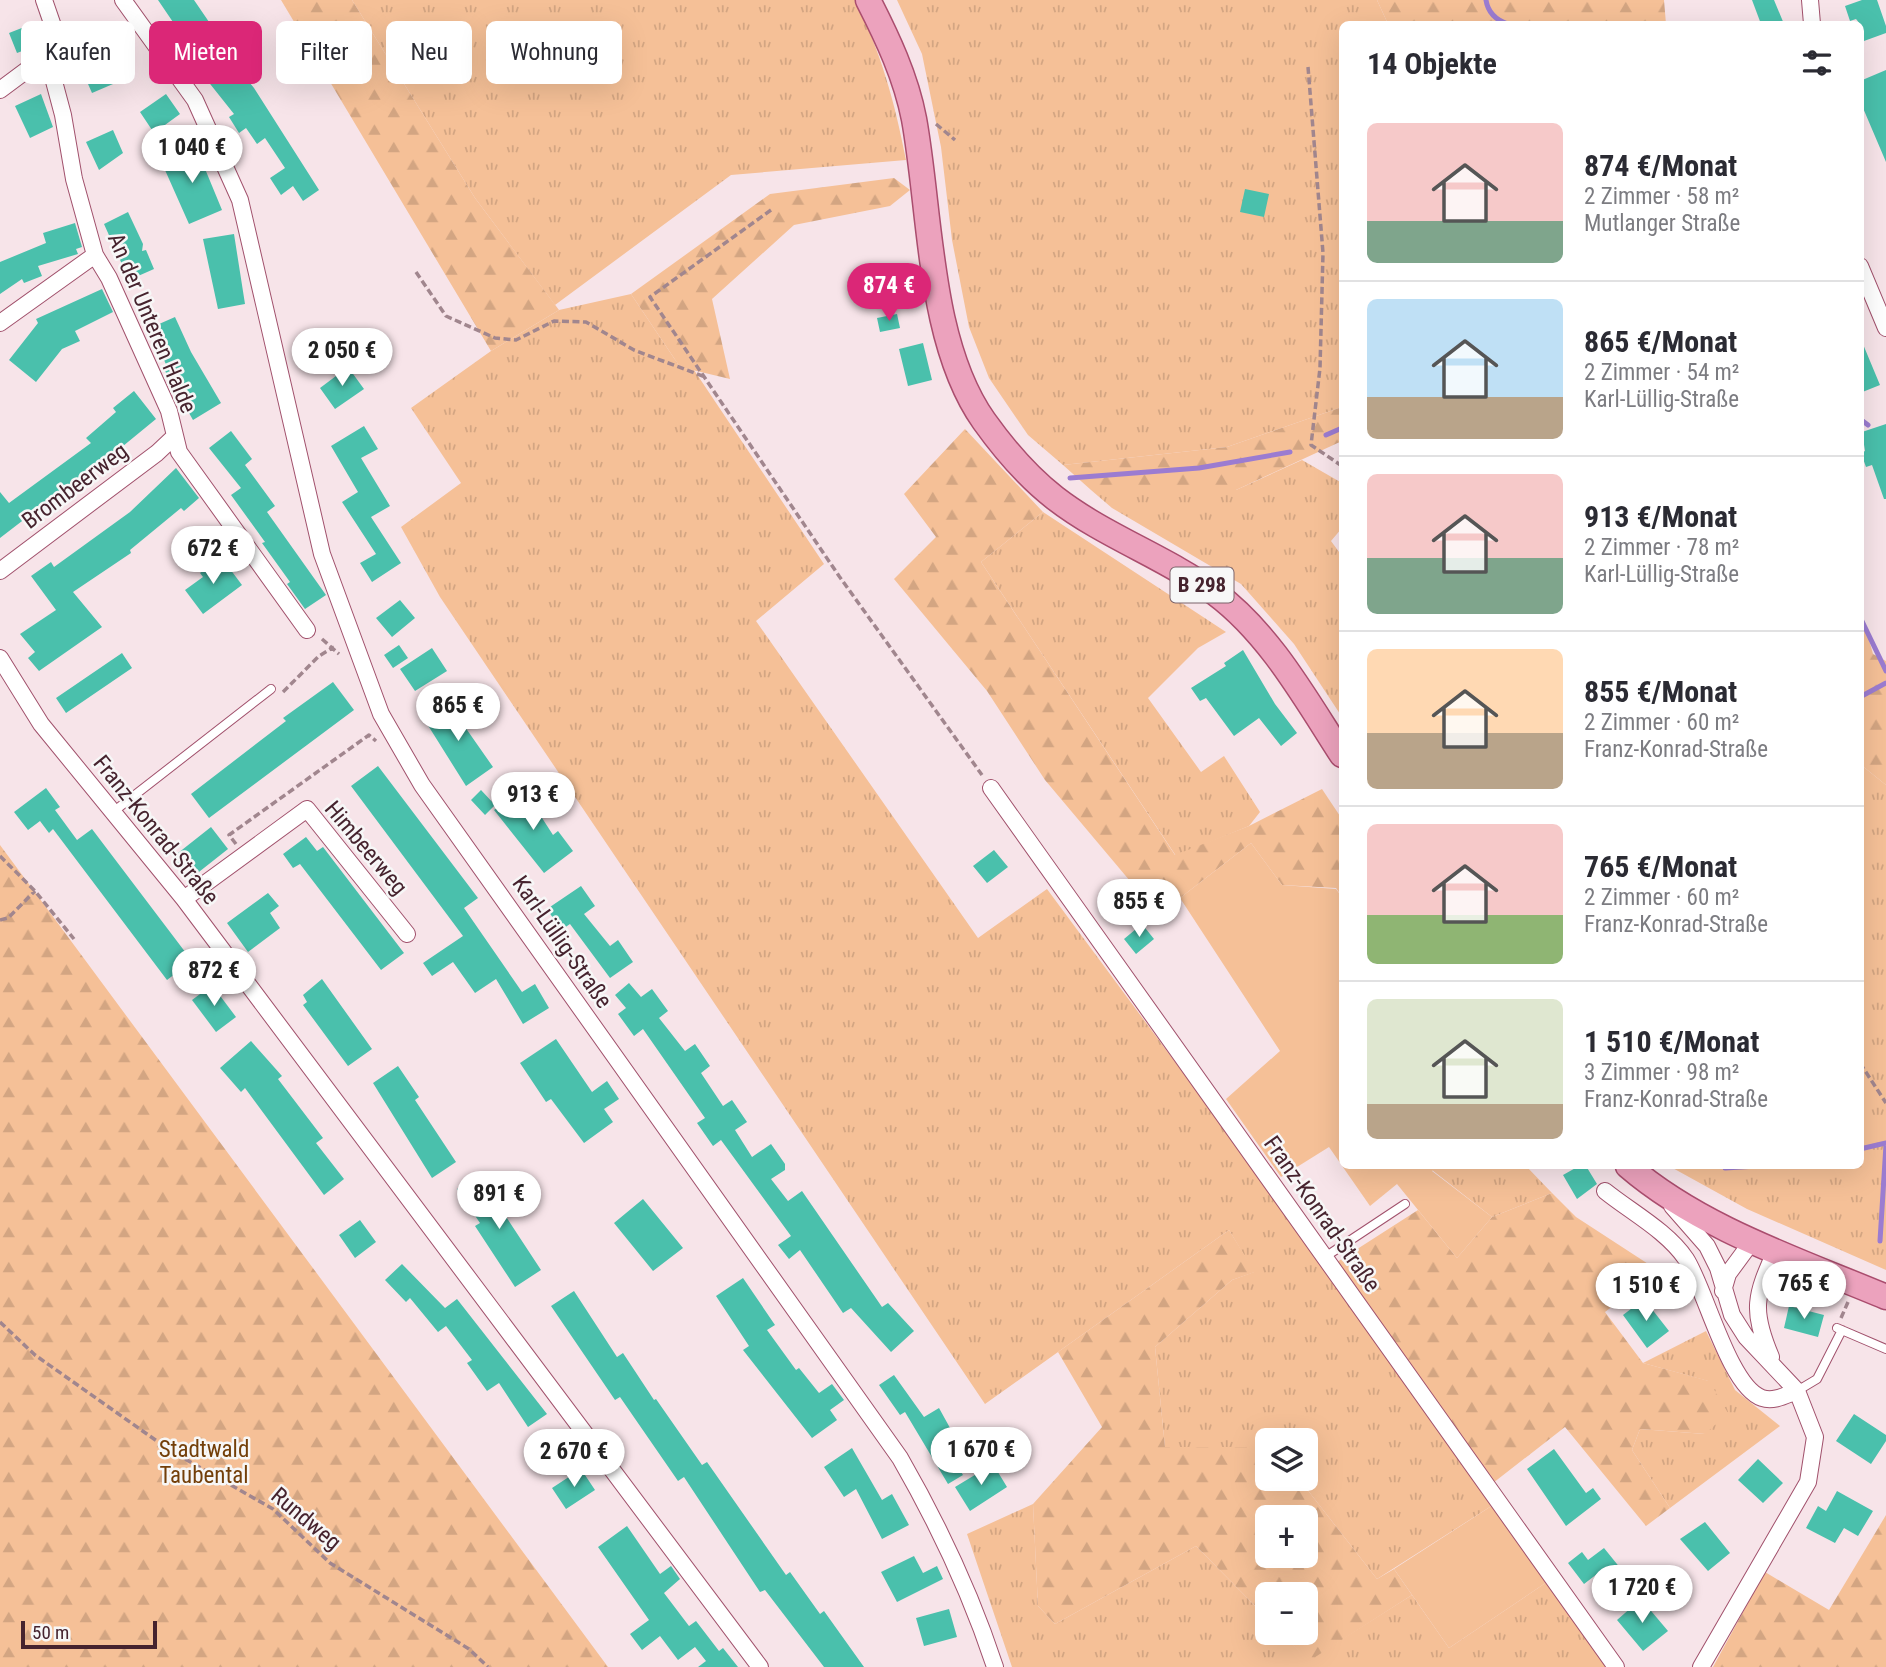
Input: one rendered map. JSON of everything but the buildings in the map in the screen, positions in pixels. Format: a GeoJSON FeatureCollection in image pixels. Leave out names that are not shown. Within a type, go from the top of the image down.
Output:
{"type":"FeatureCollection","features":[{"type":"Feature","properties":{"kind":"main road","name":"B 298"},"geometry":{"type":"LineString","coordinates":[[868,0],[898,66],[913,115],[943,326],[957,371],[982,419],[1017,463],[1056,499],[1217,595],[1267,642],[1339,750]]}},
{"type":"Feature","properties":{"kind":"main road"},"geometry":{"type":"LineString","coordinates":[[1632,1169],[1660,1192],[1701,1216],[1886,1297]]}},
{"type":"Feature","properties":{"kind":"street","name":"An der Unteren Halde"},"geometry":{"type":"LineString","coordinates":[[44,0],[49,8],[51,21]]}},
{"type":"Feature","properties":{"kind":"street","name":"Karl-Lüllig-Straße"},"geometry":{"type":"LineString","coordinates":[[123,0],[195,100],[240,200],[322,554],[382,714],[422,785],[900,1458],[936,1519],[983,1630],[995,1667]]}},
{"type":"Feature","properties":{"kind":"street"},"geometry":{"type":"LineString","coordinates":[[1810,0],[1812,21]]}},
{"type":"Feature","properties":{"kind":"street"},"geometry":{"type":"LineString","coordinates":[[0,90],[21,74]]}},
{"type":"Feature","properties":{"kind":"street","name":"An der Unteren Halde"},"geometry":{"type":"LineString","coordinates":[[55,84],[74,179],[94,256],[108,278],[161,392],[179,452],[307,630]]}},
{"type":"Feature","properties":{"kind":"street"},"geometry":{"type":"LineString","coordinates":[[0,323],[94,256]]}},
{"type":"Feature","properties":{"kind":"street"},"geometry":{"type":"LineString","coordinates":[[1864,276],[1886,328]]}},
{"type":"Feature","properties":{"kind":"street","name":"Brombeerweg"},"geometry":{"type":"LineString","coordinates":[[0,571],[157,453],[175,436]]}},
{"type":"Feature","properties":{"kind":"street","name":"Franz-Konrad-Straße"},"geometry":{"type":"LineString","coordinates":[[0,658],[41,724],[184,900],[760,1667]]}},
{"type":"Feature","properties":{"kind":"street","name":"Franz-Konrad-Straße"},"geometry":{"type":"LineString","coordinates":[[991,788],[1616,1667]]}},
{"type":"Feature","properties":{"kind":"street","name":"Himbeerweg"},"geometry":{"type":"LineString","coordinates":[[184,900],[307,809],[407,934]]}},
{"type":"Feature","properties":{"kind":"street"},"geometry":{"type":"LineString","coordinates":[[1605,1191],[1670,1240],[1685,1257],[1696,1277],[1724,1347],[1748,1388],[1761,1398],[1776,1399],[1797,1391]]}},
{"type":"Feature","properties":{"kind":"street"},"geometry":{"type":"LineString","coordinates":[[1660,1192],[1707,1246],[1718,1268],[1723,1293],[1746,1337],[1797,1391],[1815,1437],[1808,1482],[1701,1667]]}},
{"type":"Feature","properties":{"kind":"street"},"geometry":{"type":"LineString","coordinates":[[1723,1293],[1728,1274],[1753,1240]]}},
{"type":"Feature","properties":{"kind":"street"},"geometry":{"type":"LineString","coordinates":[[1773,1363],[1756,1312],[1763,1279],[1776,1250]]}},
{"type":"Feature","properties":{"kind":"lane"},"geometry":{"type":"LineString","coordinates":[[113,813],[271,689]]}},
{"type":"Feature","properties":{"kind":"lane"},"geometry":{"type":"LineString","coordinates":[[1325,1257],[1405,1204]]}},
{"type":"Feature","properties":{"kind":"lane"},"geometry":{"type":"LineString","coordinates":[[1797,1391],[1817,1379],[1840,1329],[1886,1349]]}},
{"type":"Feature","properties":{"kind":"path"},"geometry":{"type":"LineString","coordinates":[[1308,67],[1323,253],[1320,368],[1311,445],[1339,464]]}},
{"type":"Feature","properties":{"kind":"path"},"geometry":{"type":"LineString","coordinates":[[771,210],[650,296],[839,576],[991,788]]}},
{"type":"Feature","properties":{"kind":"path"},"geometry":{"type":"LineString","coordinates":[[416,272],[446,316],[495,338],[516,340],[554,321],[586,322],[634,350],[705,377]]}},
{"type":"Feature","properties":{"kind":"path"},"geometry":{"type":"LineString","coordinates":[[307,630],[334,647],[341,657]]}},
{"type":"Feature","properties":{"kind":"path"},"geometry":{"type":"LineString","coordinates":[[281,694],[319,656],[334,647]]}},
{"type":"Feature","properties":{"kind":"path"},"geometry":{"type":"LineString","coordinates":[[244,855],[229,835],[369,736]]}},
{"type":"Feature","properties":{"kind":"path"},"geometry":{"type":"LineString","coordinates":[[0,856],[36,891],[74,939]]}},
{"type":"Feature","properties":{"kind":"path"},"geometry":{"type":"LineString","coordinates":[[0,920],[8,918],[36,891]]}},
{"type":"Feature","properties":{"kind":"path"},"geometry":{"type":"LineString","coordinates":[[1864,1069],[1886,1103]]}},
{"type":"Feature","properties":{"kind":"path"},"geometry":{"type":"LineString","coordinates":[[1840,1329],[1856,1284]]}},
{"type":"Feature","properties":{"kind":"path","name":"Rundweg"},"geometry":{"type":"LineString","coordinates":[[0,1322],[35,1356],[171,1451],[273,1509],[330,1563],[469,1649],[488,1667]]}},
{"type":"Feature","properties":{"kind":"green space"},"geometry":{"type":"Polygon","coordinates":[[[281,0],[352,0],[365,21],[294,21],[281,0]]]}},
{"type":"Feature","properties":{"kind":"green space"},"geometry":{"type":"Polygon","coordinates":[[[352,0],[855,0],[886,78],[906,160],[731,175],[555,305],[475,198],[404,84],[472,84],[472,21],[386,21],[386,55],[372,32],[372,21],[365,21],[352,0]]]}},
{"type":"Feature","properties":{"kind":"green space"},"geometry":{"type":"Polygon","coordinates":[[[897,0],[1377,0],[1387,21],[1339,21],[1339,408],[1227,447],[1063,465],[1028,435],[989,378],[969,327],[952,240],[941,147],[922,54],[897,0]]]}},
{"type":"Feature","properties":{"kind":"green space"},"geometry":{"type":"Polygon","coordinates":[[[1377,0],[1664,0],[1666,21],[1387,21],[1377,0]]]}},
{"type":"Feature","properties":{"kind":"green space"},"geometry":{"type":"Polygon","coordinates":[[[372,32],[386,55],[386,84],[404,84],[475,198],[559,310],[491,351],[331,84],[372,84],[372,32]]]}},
{"type":"Feature","properties":{"kind":"green space"},"geometry":{"type":"Polygon","coordinates":[[[894,178],[910,190],[890,206],[794,225],[712,299],[730,379],[680,367],[631,294],[770,194],[894,178]]]}},
{"type":"Feature","properties":{"kind":"green space"},"geometry":{"type":"Polygon","coordinates":[[[631,294],[680,367],[694,370],[824,564],[756,621],[978,938],[1047,889],[1275,1197],[1493,1505],[1377,1579],[1308,1491],[1318,1491],[1318,1428],[1255,1428],[1255,1447],[1165,1447],[1155,1347],[1232,1280],[1254,1272],[1229,1230],[985,1404],[440,597],[401,527],[461,483],[411,408],[491,351],[559,310],[631,294]]]}},
{"type":"Feature","properties":{"kind":"green space"},"geometry":{"type":"Polygon","coordinates":[[[1339,408],[1339,442],[1236,490],[1091,490],[1063,465],[1227,447],[1339,408]]]}},
{"type":"Feature","properties":{"kind":"green space"},"geometry":{"type":"Polygon","coordinates":[[[965,429],[1043,512],[981,562],[1175,855],[1249,826],[1322,789],[1339,814],[1339,892],[1336,888],[1282,885],[1251,843],[1180,898],[1130,881],[1045,780],[987,691],[894,579],[936,537],[904,494],[965,429]]]}},
{"type":"Feature","properties":{"kind":"green space"},"geometry":{"type":"Polygon","coordinates":[[[1302,460],[1339,481],[1339,532],[1331,541],[1339,552],[1339,712],[1294,644],[1241,584],[1112,508],[1091,490],[1236,490],[1302,460]]]}},
{"type":"Feature","properties":{"kind":"green space"},"geometry":{"type":"Polygon","coordinates":[[[1043,512],[1226,632],[1198,648],[1148,698],[1201,772],[1224,756],[1260,812],[1249,826],[1176,856],[981,562],[1043,512]]]}},
{"type":"Feature","properties":{"kind":"green space"},"geometry":{"type":"Polygon","coordinates":[[[1864,622],[1873,654],[1886,661],[1886,785],[1864,767],[1864,622]]]}},
{"type":"Feature","properties":{"kind":"green space"},"geometry":{"type":"Polygon","coordinates":[[[1864,767],[1886,785],[1886,1270],[1747,1209],[1674,1169],[1864,1169],[1864,767]]]}},
{"type":"Feature","properties":{"kind":"green space"},"geometry":{"type":"Polygon","coordinates":[[[1251,843],[1282,885],[1336,889],[1339,893],[1339,1162],[1329,1147],[1281,1177],[1226,1099],[1280,1051],[1180,898],[1251,843]]]}},
{"type":"Feature","properties":{"kind":"green space","name":"Stadtwald Taubental"},"geometry":{"type":"Polygon","coordinates":[[[0,845],[608,1667],[0,1667],[0,845]]]}},
{"type":"Feature","properties":{"kind":"green space"},"geometry":{"type":"Polygon","coordinates":[[[1344,1169],[1434,1169],[1432,1171],[1492,1217],[1457,1258],[1397,1184],[1370,1206],[1344,1169]]]}},
{"type":"Feature","properties":{"kind":"green space"},"geometry":{"type":"Polygon","coordinates":[[[1529,1169],[1552,1193],[1492,1217],[1432,1170],[1529,1169]]]}},
{"type":"Feature","properties":{"kind":"green space"},"geometry":{"type":"Polygon","coordinates":[[[1552,1193],[1576,1217],[1659,1271],[1605,1312],[1643,1363],[1709,1381],[1728,1413],[1705,1434],[1640,1429],[1632,1450],[1670,1508],[1646,1526],[1565,1427],[1493,1483],[1337,1262],[1418,1210],[1457,1258],[1492,1217],[1552,1193]]]}},
{"type":"Feature","properties":{"kind":"green space"},"geometry":{"type":"Polygon","coordinates":[[[1229,1230],[1255,1272],[1232,1280],[1155,1347],[1165,1447],[1255,1447],[1255,1491],[1308,1491],[1377,1579],[1394,1569],[1412,1595],[1309,1661],[1293,1645],[1318,1645],[1318,1582],[1255,1582],[1255,1606],[1196,1546],[1055,1624],[1038,1606],[1033,1504],[1102,1427],[1058,1352],[1229,1230]]]}},
{"type":"Feature","properties":{"kind":"green space"},"geometry":{"type":"Polygon","coordinates":[[[1706,1331],[1735,1390],[1780,1426],[1670,1508],[1632,1450],[1640,1429],[1705,1434],[1708,1381],[1643,1363],[1706,1331]]]}},
{"type":"Feature","properties":{"kind":"green space"},"geometry":{"type":"Polygon","coordinates":[[[1033,1504],[1038,1606],[1055,1624],[1196,1546],[1255,1606],[1255,1645],[1293,1645],[1309,1660],[1412,1595],[1449,1648],[1550,1580],[1615,1667],[1012,1667],[967,1534],[1033,1504]]]}},
{"type":"Feature","properties":{"kind":"green space"},"geometry":{"type":"Polygon","coordinates":[[[1493,1505],[1550,1580],[1449,1648],[1394,1569],[1493,1505]]]}},
{"type":"Feature","properties":{"kind":"green space"},"geometry":{"type":"Polygon","coordinates":[[[1886,1515],[1886,1667],[1713,1667],[1765,1572],[1829,1610],[1886,1515]]]}},
{"type":"Feature","properties":{"kind":"waterway"},"geometry":{"type":"LineString","coordinates":[[1486,0],[1493,15],[1502,21]]}},
{"type":"Feature","properties":{"kind":"waterway"},"geometry":{"type":"LineString","coordinates":[[1864,422],[1868,425]]}},
{"type":"Feature","properties":{"kind":"waterway"},"geometry":{"type":"LineString","coordinates":[[1326,435],[1339,429]]}},
{"type":"Feature","properties":{"kind":"waterway"},"geometry":{"type":"LineString","coordinates":[[1070,478],[1199,468],[1290,452]]}},
{"type":"Feature","properties":{"kind":"waterway"},"geometry":{"type":"LineString","coordinates":[[1864,625],[1886,671]]}},
{"type":"Feature","properties":{"kind":"waterway"},"geometry":{"type":"LineString","coordinates":[[1864,695],[1886,683]]}},
{"type":"Feature","properties":{"kind":"waterway"},"geometry":{"type":"LineString","coordinates":[[1864,1148],[1886,1143]]}},
{"type":"Feature","properties":{"kind":"waterway"},"geometry":{"type":"LineString","coordinates":[[1880,1241],[1886,1145]]}}]}
